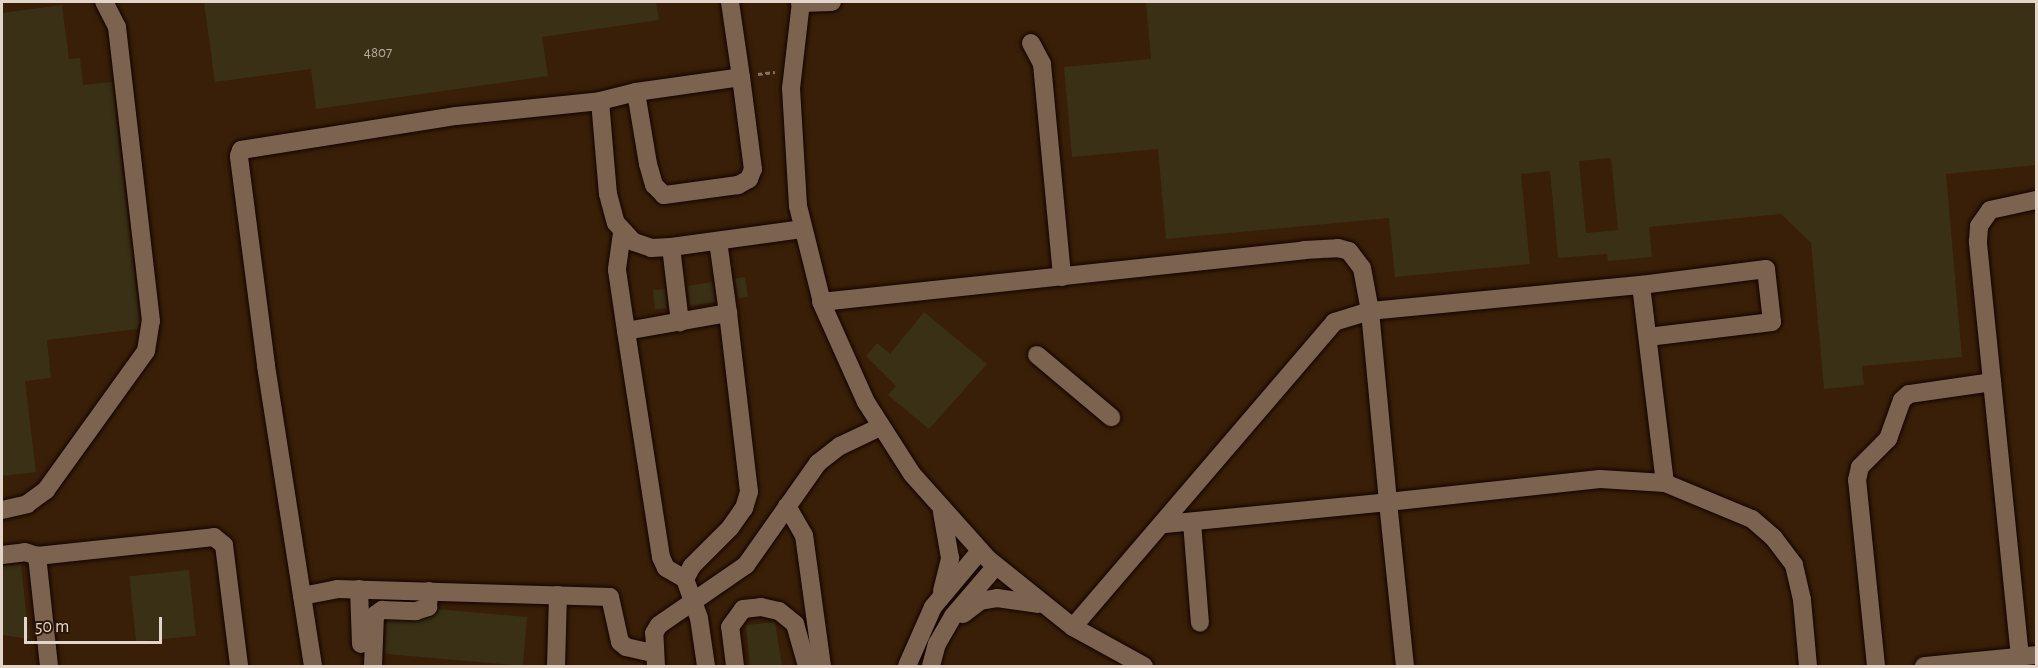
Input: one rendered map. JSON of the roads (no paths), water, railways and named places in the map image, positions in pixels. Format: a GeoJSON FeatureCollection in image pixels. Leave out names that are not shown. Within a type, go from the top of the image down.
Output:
{"type":"FeatureCollection","features":[{"type":"Feature","properties":{"kind":"street"},"geometry":{"type":"LineString","coordinates":[[2,510],[27,504],[46,489],[146,351],[151,321],[117,27],[105,2]]}},
{"type":"Feature","properties":{"kind":"street"},"geometry":{"type":"LineString","coordinates":[[636,92],[654,185],[664,195],[686,194],[749,179],[753,169],[730,2]]}},
{"type":"Feature","properties":{"kind":"street"},"geometry":{"type":"LineString","coordinates":[[832,2],[801,2],[792,57],[792,156],[802,229],[821,302],[842,355],[880,427],[942,510],[980,551],[1044,606],[1073,627],[1144,666]]}},
{"type":"Feature","properties":{"kind":"street"},"geometry":{"type":"LineString","coordinates":[[1030,43],[1042,64],[1062,277]]}},
{"type":"Feature","properties":{"kind":"street"},"geometry":{"type":"LineString","coordinates":[[314,666],[266,365],[239,156],[241,150],[456,116],[600,101],[636,92],[741,77]]}},
{"type":"Feature","properties":{"kind":"street"},"geometry":{"type":"LineString","coordinates":[[600,101],[608,194],[622,233],[617,270],[661,557],[666,568],[685,579],[694,602],[706,666]]}},
{"type":"Feature","properties":{"kind":"street"},"geometry":{"type":"LineString","coordinates":[[1924,666],[2028,656],[1992,382],[1979,226],[1990,210],[2037,200]]}},
{"type":"Feature","properties":{"kind":"street"},"geometry":{"type":"LineString","coordinates":[[622,233],[646,247],[671,247],[802,229]]}},
{"type":"Feature","properties":{"kind":"street"},"geometry":{"type":"LineString","coordinates":[[685,579],[692,566],[730,528],[744,508],[749,492],[718,241]]}},
{"type":"Feature","properties":{"kind":"street"},"geometry":{"type":"LineString","coordinates":[[671,247],[680,322]]}},
{"type":"Feature","properties":{"kind":"street"},"geometry":{"type":"LineString","coordinates":[[821,302],[1338,248],[1358,258],[1370,311],[1405,666]]}},
{"type":"Feature","properties":{"kind":"street"},"geometry":{"type":"LineString","coordinates":[[1073,627],[1165,524],[1334,322],[1370,311],[1641,285],[1766,269],[1772,322],[1648,337]]}},
{"type":"Feature","properties":{"kind":"street"},"geometry":{"type":"LineString","coordinates":[[1641,285],[1665,483]]}},
{"type":"Feature","properties":{"kind":"street"},"geometry":{"type":"LineString","coordinates":[[626,331],[728,313]]}},
{"type":"Feature","properties":{"kind":"street"},"geometry":{"type":"LineString","coordinates":[[1037,356],[1111,417]]}},
{"type":"Feature","properties":{"kind":"street"},"geometry":{"type":"LineString","coordinates":[[1876,666],[1857,480],[1860,467],[1888,439],[1902,400],[1909,394],[1992,382]]}},
{"type":"Feature","properties":{"kind":"street"},"geometry":{"type":"LineString","coordinates":[[302,596],[337,589],[359,589],[610,597],[620,642],[655,660],[654,633],[659,625],[746,565],[818,463],[840,446],[880,427]]}},
{"type":"Feature","properties":{"kind":"street"},"geometry":{"type":"LineString","coordinates":[[1165,524],[1600,479],[1665,483],[1752,519],[1773,537],[1794,565],[1802,600],[1808,666]]}},
{"type":"Feature","properties":{"kind":"street"},"geometry":{"type":"LineString","coordinates":[[787,506],[804,535],[822,666]]}},
{"type":"Feature","properties":{"kind":"street"},"geometry":{"type":"LineString","coordinates":[[937,602],[950,558],[942,510]]}},
{"type":"Feature","properties":{"kind":"street"},"geometry":{"type":"LineString","coordinates":[[1192,522],[1200,623]]}},
{"type":"Feature","properties":{"kind":"street"},"geometry":{"type":"LineString","coordinates":[[2,555],[25,552],[37,556],[214,537],[224,545],[239,666]]}},
{"type":"Feature","properties":{"kind":"street"},"geometry":{"type":"LineString","coordinates":[[907,666],[920,632],[937,602],[980,551]]}},
{"type":"Feature","properties":{"kind":"street"},"geometry":{"type":"LineString","coordinates":[[37,556],[49,666]]}},
{"type":"Feature","properties":{"kind":"street"},"geometry":{"type":"LineString","coordinates":[[931,666],[943,635],[963,603],[996,566]]}},
{"type":"Feature","properties":{"kind":"street"},"geometry":{"type":"LineString","coordinates":[[359,589],[361,666]]}},
{"type":"Feature","properties":{"kind":"street"},"geometry":{"type":"LineString","coordinates":[[373,666],[375,615],[382,610],[416,611],[428,606],[429,591]]}},
{"type":"Feature","properties":{"kind":"street"},"geometry":{"type":"LineString","coordinates":[[556,666],[558,596]]}},
{"type":"Feature","properties":{"kind":"street"},"geometry":{"type":"LineString","coordinates":[[943,635],[980,601],[1018,599],[1044,606]]}},
{"type":"Feature","properties":{"kind":"street"},"geometry":{"type":"LineString","coordinates":[[735,666],[730,627],[743,609],[761,607],[779,611],[795,624],[807,666]]}}]}
